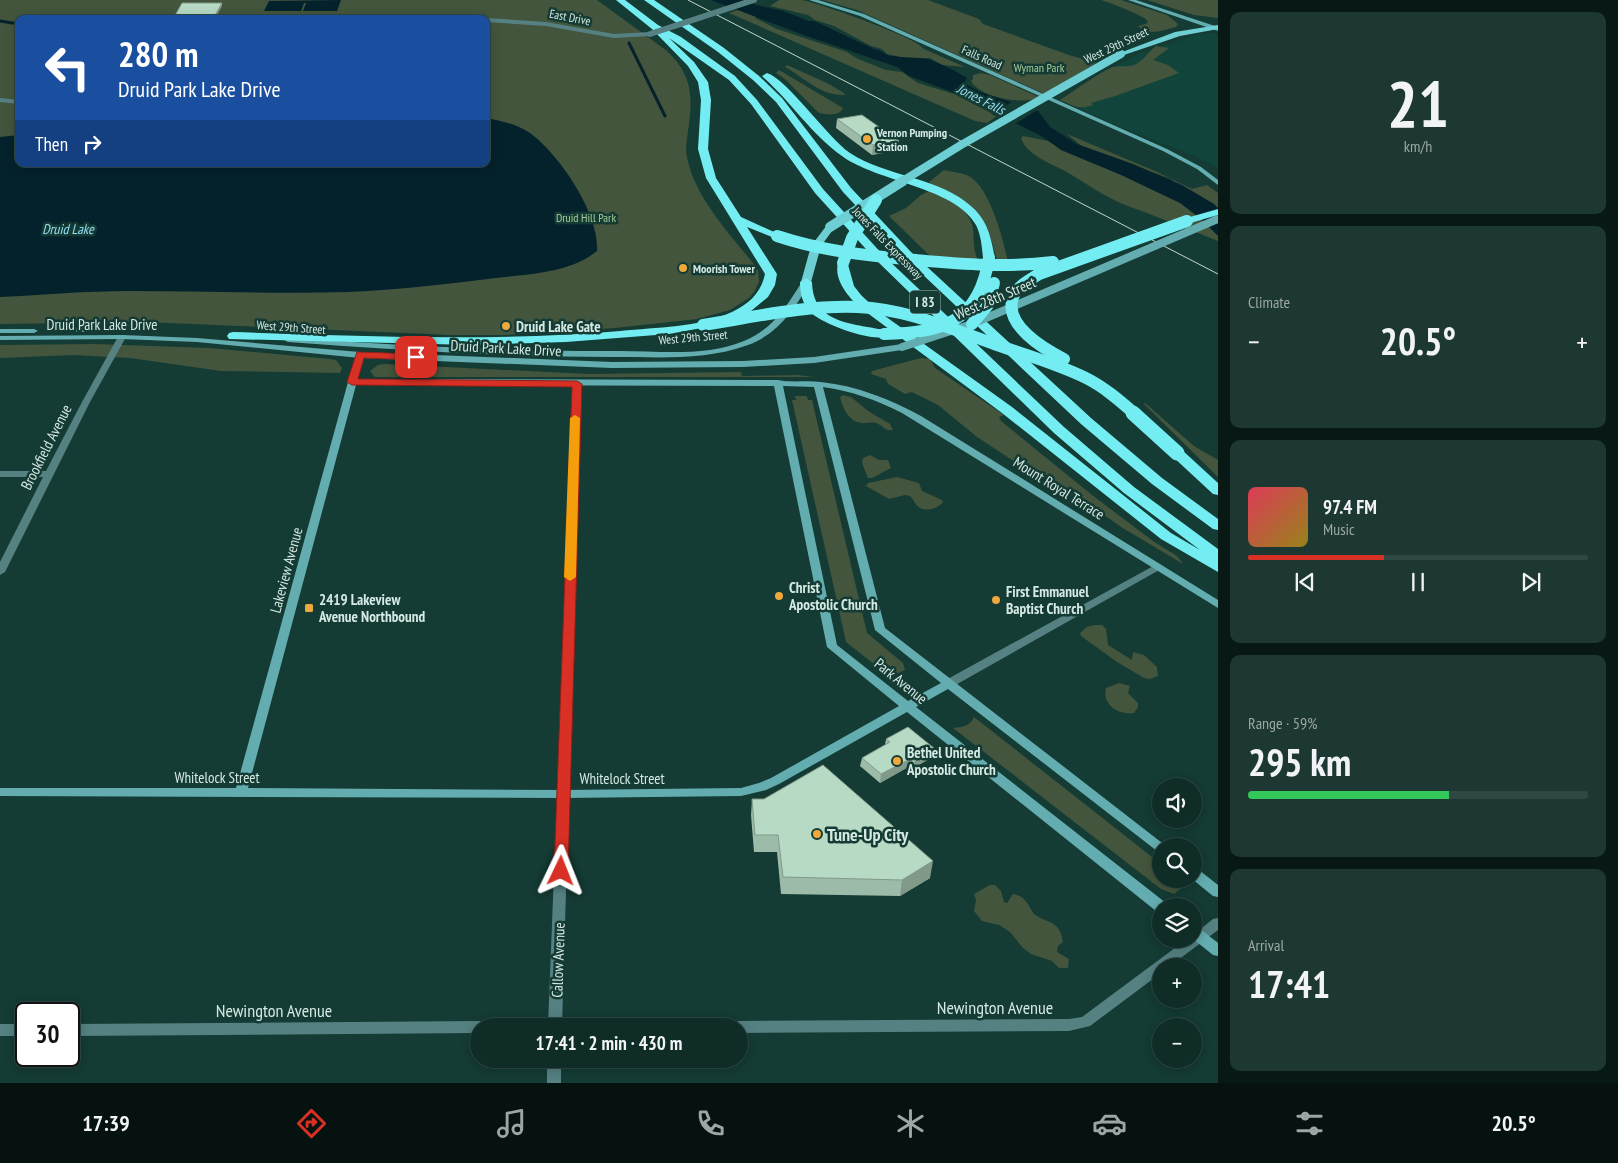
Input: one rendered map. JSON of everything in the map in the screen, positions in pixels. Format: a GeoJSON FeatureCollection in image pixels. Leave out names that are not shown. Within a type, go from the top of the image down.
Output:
{"type":"FeatureCollection","features":[{"type":"Feature","properties":{"kind":"highway","name":"Jones Falls Expressway"},"geometry":{"type":"LineString","coordinates":[[620,0],[652,30],[678,39],[717,66],[737,83],[754,102],[819,191],[856,233],[1025,398],[1129,490],[1218,556]]}},
{"type":"Feature","properties":{"kind":"highway","name":"Jones Falls Expressway"},"geometry":{"type":"LineString","coordinates":[[648,0],[756,78],[770,91],[822,159],[882,229],[1060,397],[1157,481],[1218,526]]}},
{"type":"Feature","properties":{"kind":"highway"},"geometry":{"type":"LineString","coordinates":[[652,30],[666,40],[691,64],[703,82],[706,100],[704,140],[706,162],[717,190],[738,219],[771,274],[770,282],[764,294],[752,305],[724,319],[698,326]]}},
{"type":"Feature","properties":{"kind":"highway"},"geometry":{"type":"LineString","coordinates":[[696,33],[730,48],[768,76],[792,99],[827,138],[853,160],[874,170],[945,195],[966,207],[980,222],[984,231],[993,269],[993,287],[984,312],[972,324]]}},
{"type":"Feature","properties":{"kind":"highway"},"geometry":{"type":"LineString","coordinates":[[876,200],[852,238],[843,263],[844,278],[848,289],[857,300],[1007,410],[1166,536],[1218,567]]}},
{"type":"Feature","properties":{"kind":"highway"},"geometry":{"type":"LineString","coordinates":[[1177,453],[1121,391],[1099,375],[1040,347],[1022,332],[1014,315],[1012,298],[1016,289],[1027,279],[1112,247],[1218,212]]}},
{"type":"Feature","properties":{"kind":"highway"},"geometry":{"type":"LineString","coordinates":[[738,219],[798,243],[841,253],[982,266],[1035,264],[1057,261],[1112,247]]}},
{"type":"Feature","properties":{"kind":"highway"},"geometry":{"type":"LineString","coordinates":[[806,282],[810,302],[821,314],[855,329],[884,334],[917,333],[963,315],[974,304],[986,282],[989,258]]}},
{"type":"Feature","properties":{"kind":"highway"},"geometry":{"type":"LineString","coordinates":[[233,336],[419,340],[542,340],[698,326],[840,306],[885,308],[908,314],[1052,364],[1086,378],[1114,395],[1218,491]]}},
{"type":"Feature","properties":{"kind":"main road","name":"West 29th Street"},"geometry":{"type":"LineString","coordinates":[[806,282],[816,246],[830,227],[876,200],[969,140],[1121,54],[1178,34],[1216,28]]}},
{"type":"Feature","properties":{"kind":"street","name":"East Drive"},"geometry":{"type":"LineString","coordinates":[[490,20],[546,24],[614,36],[652,30],[754,0]]}},
{"type":"Feature","properties":{"kind":"street","name":"Falls Road"},"geometry":{"type":"LineString","coordinates":[[812,0],[862,15],[1165,150],[1199,168],[1218,183]]}},
{"type":"Feature","properties":{"kind":"street"},"geometry":{"type":"LineString","coordinates":[[1132,0],[1216,28]]}},
{"type":"Feature","properties":{"kind":"street"},"geometry":{"type":"LineString","coordinates":[[0,100],[15,102]]}},
{"type":"Feature","properties":{"kind":"street","name":"West 28th Street"},"geometry":{"type":"LineString","coordinates":[[772,362],[848,356],[902,346],[944,334],[972,324],[1218,219]]}},
{"type":"Feature","properties":{"kind":"street","name":"West 29th Street"},"geometry":{"type":"LineString","coordinates":[[233,336],[364,345],[534,353],[648,354],[705,351],[744,343],[765,334],[779,323],[790,310],[806,282]]}},
{"type":"Feature","properties":{"kind":"street","name":"Druid Park Lake Drive"},"geometry":{"type":"LineString","coordinates":[[0,331],[128,330],[233,336]]}},
{"type":"Feature","properties":{"kind":"street","name":"Druid Park Lake Drive"},"geometry":{"type":"LineString","coordinates":[[0,338],[122,337],[198,340],[360,354],[612,365],[772,362]]}},
{"type":"Feature","properties":{"kind":"street","name":"Brookfield Avenue"},"geometry":{"type":"LineString","coordinates":[[0,572],[86,402],[122,337]]}},
{"type":"Feature","properties":{"kind":"street","name":"Lakeview Avenue"},"geometry":{"type":"LineString","coordinates":[[241,793],[360,354]]}},
{"type":"Feature","properties":{"kind":"street"},"geometry":{"type":"LineString","coordinates":[[352,382],[818,384]]}},
{"type":"Feature","properties":{"kind":"street","name":"Park Avenue"},"geometry":{"type":"LineString","coordinates":[[778,383],[832,647],[1152,899]]}},
{"type":"Feature","properties":{"kind":"street","name":"Callow Avenue"},"geometry":{"type":"LineString","coordinates":[[555,1018],[577,384]]}},
{"type":"Feature","properties":{"kind":"street","name":"Mount Royal Terrace"},"geometry":{"type":"LineString","coordinates":[[818,384],[840,386],[884,398],[1218,605]]}},
{"type":"Feature","properties":{"kind":"street","name":"Park Avenue"},"geometry":{"type":"LineString","coordinates":[[818,384],[880,630],[1152,841]]}},
{"type":"Feature","properties":{"kind":"street"},"geometry":{"type":"LineString","coordinates":[[0,474],[49,474]]}},
{"type":"Feature","properties":{"kind":"street","name":"Whitelock Street"},"geometry":{"type":"LineString","coordinates":[[0,792],[564,794],[718,794],[741,792],[762,787],[1157,567]]}},
{"type":"Feature","properties":{"kind":"street"},"geometry":{"type":"LineString","coordinates":[[1202,879],[1218,892]]}},
{"type":"Feature","properties":{"kind":"street","name":"Newington Avenue"},"geometry":{"type":"LineString","coordinates":[[1202,931],[1218,923]]}},
{"type":"Feature","properties":{"kind":"street"},"geometry":{"type":"LineString","coordinates":[[1202,939],[1218,951]]}},
{"type":"Feature","properties":{"kind":"street","name":"Newington Avenue"},"geometry":{"type":"LineString","coordinates":[[748,1027],[1069,1025],[1085,1022],[1095,1015],[1179,948]]}},
{"type":"Feature","properties":{"kind":"street","name":"Newington Avenue"},"geometry":{"type":"LineString","coordinates":[[80,1030],[470,1027]]}},
{"type":"Feature","properties":{"kind":"street"},"geometry":{"type":"LineString","coordinates":[[0,1030],[15,1030]]}},
{"type":"Feature","properties":{"kind":"street"},"geometry":{"type":"LineString","coordinates":[[554,1068],[554,1083]]}},
{"type":"Feature","properties":{"kind":"shaded area"},"geometry":{"type":"Polygon","coordinates":[[[1212,33],[1218,35],[1218,168],[1195,156],[1118,126],[1060,100],[1139,54],[1196,35],[1212,33]]]}},
{"type":"Feature","properties":{"kind":"green space","name":"Druid Hill Park"},"geometry":{"type":"Polygon","coordinates":[[[0,0],[597,0],[667,51],[682,69],[689,88],[690,97],[690,119],[686,150],[691,172],[706,202],[758,269],[759,282],[749,298],[730,310],[697,319],[615,328],[506,335],[450,335],[146,322],[0,324],[0,0]]]}},
{"type":"Feature","properties":{"kind":"green space"},"geometry":{"type":"Polygon","coordinates":[[[779,0],[802,0],[847,14],[887,29],[924,49],[965,67],[941,65],[930,58],[905,58],[887,54],[882,49],[871,46],[834,26],[815,20],[808,15],[770,6],[779,0]]]}},
{"type":"Feature","properties":{"kind":"green space","name":"Wyman Park"},"geometry":{"type":"Polygon","coordinates":[[[822,0],[928,0],[979,19],[983,24],[1096,63],[1045,94],[857,10],[822,0]]]}},
{"type":"Feature","properties":{"kind":"green space"},"geometry":{"type":"Polygon","coordinates":[[[1101,0],[1121,0],[1167,15],[1178,24],[1176,27],[1161,31],[1146,31],[1138,26],[1148,23],[1146,19],[1124,8],[1101,0]]]}},
{"type":"Feature","properties":{"kind":"green space"},"geometry":{"type":"Polygon","coordinates":[[[1147,0],[1218,0],[1218,18],[1194,15],[1147,0]]]}},
{"type":"Feature","properties":{"kind":"green space"},"geometry":{"type":"Polygon","coordinates":[[[740,9],[757,16],[755,18],[777,29],[847,52],[856,58],[886,70],[902,72],[918,83],[954,94],[997,116],[987,123],[975,121],[729,13],[740,9]]]}},
{"type":"Feature","properties":{"kind":"green space"},"geometry":{"type":"Polygon","coordinates":[[[1156,46],[1169,48],[1153,60],[1168,65],[1179,73],[1091,103],[1093,105],[1076,107],[1060,100],[1108,69],[1136,64],[1156,46]]]}},
{"type":"Feature","properties":{"kind":"green space"},"geometry":{"type":"Polygon","coordinates":[[[787,65],[827,83],[845,95],[836,95],[820,89],[785,67],[787,65]]]}},
{"type":"Feature","properties":{"kind":"green space"},"geometry":{"type":"Polygon","coordinates":[[[779,70],[843,108],[841,111],[833,114],[819,113],[785,79],[776,73],[779,70]]]}},
{"type":"Feature","properties":{"kind":"green space"},"geometry":{"type":"Polygon","coordinates":[[[981,73],[990,75],[1039,97],[1024,101],[1003,98],[983,92],[971,81],[973,75],[981,73]]]}},
{"type":"Feature","properties":{"kind":"green space"},"geometry":{"type":"Polygon","coordinates":[[[1067,134],[1155,171],[1192,189],[1207,185],[1218,193],[1218,210],[1169,183],[1173,181],[1171,179],[1083,147],[1067,134]]]}},
{"type":"Feature","properties":{"kind":"green space"},"geometry":{"type":"Polygon","coordinates":[[[1023,136],[1073,146],[1141,172],[1218,230],[1218,241],[1110,198],[1034,154],[1024,144],[1021,138],[1023,136]]]}},
{"type":"Feature","properties":{"kind":"green space"},"geometry":{"type":"Polygon","coordinates":[[[944,170],[967,175],[980,186],[997,220],[1009,268],[999,268],[991,238],[983,221],[977,214],[959,200],[929,182],[944,170]]]}},
{"type":"Feature","properties":{"kind":"green space"},"geometry":{"type":"Polygon","coordinates":[[[929,191],[956,205],[968,215],[973,229],[974,249],[978,260],[930,256],[889,216],[906,208],[921,195],[929,191]]]}},
{"type":"Feature","properties":{"kind":"green space"},"geometry":{"type":"Polygon","coordinates":[[[95,344],[209,348],[330,359],[336,360],[342,368],[340,373],[221,371],[130,358],[74,355],[0,358],[0,345],[95,344]]]}},
{"type":"Feature","properties":{"kind":"green space"},"geometry":{"type":"Polygon","coordinates":[[[921,358],[930,359],[935,368],[1004,415],[999,417],[1001,421],[1092,495],[1153,541],[1177,556],[1183,564],[1121,527],[1090,505],[1024,468],[977,437],[938,405],[912,392],[905,394],[888,384],[886,379],[871,374],[872,371],[921,358]]]}},
{"type":"Feature","properties":{"kind":"green space"},"geometry":{"type":"Polygon","coordinates":[[[378,365],[588,374],[741,372],[742,376],[797,375],[814,377],[375,377],[370,371],[378,365]]]}},
{"type":"Feature","properties":{"kind":"green space"},"geometry":{"type":"Polygon","coordinates":[[[843,395],[851,397],[868,411],[890,424],[893,430],[888,430],[876,423],[854,421],[843,406],[840,397],[843,395]]]}},
{"type":"Feature","properties":{"kind":"green space"},"geometry":{"type":"Polygon","coordinates":[[[795,396],[807,396],[808,400],[812,400],[867,633],[903,663],[905,670],[894,675],[884,672],[846,642],[792,400],[796,400],[795,396]]]}},
{"type":"Feature","properties":{"kind":"green space"},"geometry":{"type":"Polygon","coordinates":[[[1144,404],[1194,446],[1218,460],[1218,477],[1144,404]]]}},
{"type":"Feature","properties":{"kind":"green space"},"geometry":{"type":"Polygon","coordinates":[[[870,455],[879,460],[888,460],[891,468],[872,478],[868,478],[862,463],[863,458],[870,455]]]}},
{"type":"Feature","properties":{"kind":"green space"},"geometry":{"type":"Polygon","coordinates":[[[897,477],[919,483],[922,491],[943,502],[933,509],[926,510],[917,506],[910,496],[905,495],[889,499],[866,486],[868,483],[897,477]]]}},
{"type":"Feature","properties":{"kind":"green space"},"geometry":{"type":"Polygon","coordinates":[[[1102,625],[1106,629],[1108,645],[1132,660],[1133,652],[1144,655],[1157,667],[1158,676],[1150,679],[1144,678],[1117,662],[1081,636],[1080,633],[1087,627],[1102,625]]]}},
{"type":"Feature","properties":{"kind":"green space"},"geometry":{"type":"Polygon","coordinates":[[[1119,683],[1130,686],[1128,693],[1138,703],[1134,713],[1122,712],[1112,708],[1106,699],[1106,688],[1119,683]]]}},
{"type":"Feature","properties":{"kind":"green space"},"geometry":{"type":"Polygon","coordinates":[[[974,717],[1152,857],[1152,882],[953,728],[966,726],[974,717]]]}},
{"type":"Feature","properties":{"kind":"green space"},"geometry":{"type":"Polygon","coordinates":[[[990,885],[995,885],[1001,891],[1004,902],[1007,903],[1013,894],[1017,895],[1026,901],[1034,914],[1056,926],[1063,942],[1058,946],[1057,952],[1069,959],[1068,968],[1059,968],[1052,961],[1031,954],[1023,948],[1010,932],[999,925],[982,921],[974,911],[976,900],[974,894],[990,885]]]}},
{"type":"Feature","properties":{"kind":"green space"},"geometry":{"type":"Polygon","coordinates":[[[1160,888],[1182,888],[1174,894],[1160,888]]]}},
{"type":"Feature","properties":{"kind":"water"},"geometry":{"type":"Polygon","coordinates":[[[341,0],[337,11],[303,11],[306,3],[304,3],[301,11],[264,11],[269,1],[341,0]]]}},
{"type":"Feature","properties":{"kind":"water","name":"Jones Falls"},"geometry":{"type":"Polygon","coordinates":[[[711,0],[745,0],[756,5],[814,21],[889,55],[927,59],[941,64],[967,78],[964,83],[980,92],[1038,111],[1050,127],[1077,144],[1133,164],[1182,185],[1214,204],[1218,208],[1218,236],[1201,219],[1180,203],[1121,175],[1061,150],[1043,137],[963,96],[909,76],[897,67],[711,0]]]}},
{"type":"Feature","properties":{"kind":"water","name":"Druid Lake"},"geometry":{"type":"Polygon","coordinates":[[[490,119],[509,123],[525,130],[553,155],[576,186],[585,203],[596,236],[597,251],[575,264],[549,271],[386,290],[294,293],[113,291],[0,297],[0,137],[15,135],[15,167],[490,167],[490,119]]]}},
{"type":"Feature","properties":{"kind":"pier"},"geometry":{"type":"Polygon","coordinates":[[[1015,100],[1039,109],[1013,125],[991,114],[1015,100]]]}},
{"type":"Feature","properties":{"kind":"building"},"geometry":{"type":"Polygon","coordinates":[[[182,3],[222,3],[215,15],[175,15],[182,3]]]}},
{"type":"Feature","properties":{"kind":"building"},"geometry":{"type":"Polygon","coordinates":[[[862,115],[899,141],[873,145],[837,119],[862,115]]]}},
{"type":"Feature","properties":{"kind":"building","name":"Bethel United Apostolic Church"},"geometry":{"type":"Polygon","coordinates":[[[908,727],[935,749],[915,760],[912,758],[881,774],[862,758],[890,742],[886,739],[908,727]]]}},
{"type":"Feature","properties":{"kind":"building","name":"Tune-Up City"},"geometry":{"type":"Polygon","coordinates":[[[823,765],[933,861],[902,880],[783,877],[778,835],[755,835],[752,799],[764,799],[823,765]]]}},
{"type":"Feature","properties":{"kind":"waterway"},"geometry":{"type":"LineString","coordinates":[[0,21],[15,23]]}},
{"type":"Feature","properties":{"kind":"waterway"},"geometry":{"type":"LineString","coordinates":[[629,43],[665,116]]}},
{"type":"Feature","properties":{"kind":"tram line"},"geometry":{"type":"LineString","coordinates":[[688,0],[1218,274]]}},
{"type":"Feature","properties":{"kind":"slow traffic"},"geometry":{"type":"LineString","coordinates":[[570,577],[575,418]]}},
{"type":"Feature","properties":{"kind":"place","name":"Vernon Pumping Station"},"geometry":{"type":"Point","coordinates":[867,139]}},
{"type":"Feature","properties":{"kind":"place","name":"Moorish Tower"},"geometry":{"type":"Point","coordinates":[683,268]}},
{"type":"Feature","properties":{"kind":"place","name":"Druid Lake Gate"},"geometry":{"type":"Point","coordinates":[506,326]}},
{"type":"Feature","properties":{"kind":"place","name":"Christ Apostolic Church"},"geometry":{"type":"Point","coordinates":[779,596]}},
{"type":"Feature","properties":{"kind":"place","name":"First Emmanuel Baptist Church"},"geometry":{"type":"Point","coordinates":[996,600]}},
{"type":"Feature","properties":{"kind":"place","name":"2419 Lakeview Avenue Northbound"},"geometry":{"type":"Point","coordinates":[309,608]}},
{"type":"Feature","properties":{"kind":"place","name":"Bethel United Apostolic Church"},"geometry":{"type":"Point","coordinates":[897,761]}},
{"type":"Feature","properties":{"kind":"place","name":"Tune-Up City"},"geometry":{"type":"Point","coordinates":[817,834]}},
{"type":"Feature","properties":{"kind":"route"},"geometry":{"type":"LineString","coordinates":[[416,357],[360,354],[352,382],[577,384],[561,871]]}}]}
